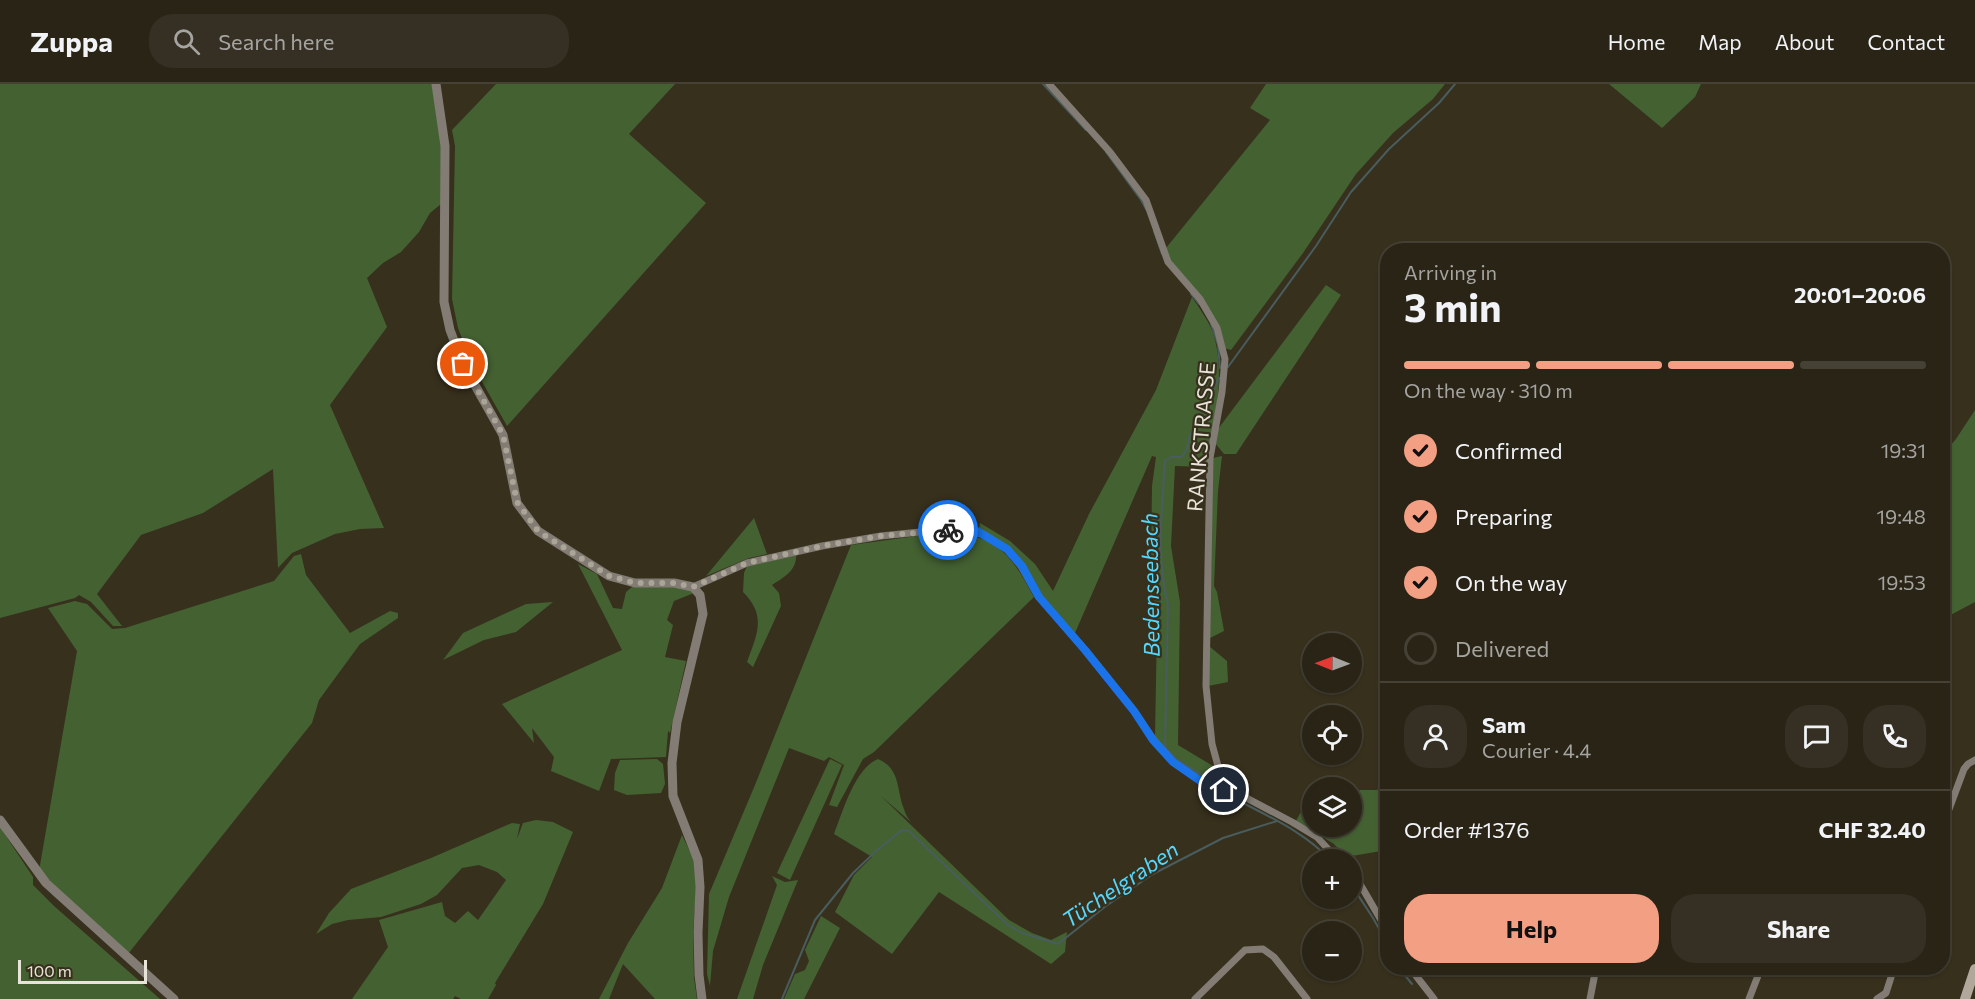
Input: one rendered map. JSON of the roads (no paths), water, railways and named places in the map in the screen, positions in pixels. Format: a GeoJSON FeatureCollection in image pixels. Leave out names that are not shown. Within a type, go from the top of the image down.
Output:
{"type":"FeatureCollection","features":[{"type":"Feature","properties":{"kind":"main road"},"geometry":{"type":"LineString","coordinates":[[1965,999],[1975,969]]}},
{"type":"Feature","properties":{"kind":"street"},"geometry":{"type":"LineString","coordinates":[[436,84],[445,146],[444,302],[450,330],[463,364],[503,435],[517,502],[538,531],[609,576],[635,583],[674,583],[693,587],[747,563],[822,546],[881,536],[940,530],[967,530],[983,534],[1007,549],[1022,566],[1039,597],[1085,650],[1134,711],[1153,740],[1173,762],[1209,787],[1239,794]]}},
{"type":"Feature","properties":{"kind":"street","name":"RANKSTRASSE"},"geometry":{"type":"LineString","coordinates":[[1049,84],[1110,152],[1146,200],[1168,262],[1200,299],[1217,328],[1220,338],[1225,359],[1222,392],[1210,458],[1206,686],[1212,744],[1218,766],[1239,794],[1317,837],[1328,849]]}},
{"type":"Feature","properties":{"kind":"street"},"geometry":{"type":"LineString","coordinates":[[693,587],[700,596],[702,614],[677,722],[672,763],[673,796],[698,860],[699,975],[702,999]]}},
{"type":"Feature","properties":{"kind":"street"},"geometry":{"type":"LineString","coordinates":[[1950,800],[1964,769],[1975,760]]}},
{"type":"Feature","properties":{"kind":"street"},"geometry":{"type":"LineString","coordinates":[[0,820],[45,884],[174,999]]}},
{"type":"Feature","properties":{"kind":"street"},"geometry":{"type":"LineString","coordinates":[[1362,887],[1380,918]]}},
{"type":"Feature","properties":{"kind":"street"},"geometry":{"type":"LineString","coordinates":[[1195,999],[1245,950],[1263,949],[1274,957],[1307,999]]}},
{"type":"Feature","properties":{"kind":"street"},"geometry":{"type":"LineString","coordinates":[[1416,975],[1432,996],[1422,999]]}},
{"type":"Feature","properties":{"kind":"street"},"geometry":{"type":"LineString","coordinates":[[1590,999],[1595,975]]}},
{"type":"Feature","properties":{"kind":"street"},"geometry":{"type":"LineString","coordinates":[[1749,999],[1758,975]]}},
{"type":"Feature","properties":{"kind":"street"},"geometry":{"type":"LineString","coordinates":[[1877,999],[1886,993],[1892,975]]}},
{"type":"Feature","properties":{"kind":"waterway"},"geometry":{"type":"LineString","coordinates":[[1043,84],[1086,130]]}},
{"type":"Feature","properties":{"kind":"waterway","name":"Bedenseebach"},"geometry":{"type":"LineString","coordinates":[[1228,367],[1316,246],[1351,192],[1389,149],[1439,103],[1455,84]]}},
{"type":"Feature","properties":{"kind":"waterway"},"geometry":{"type":"LineString","coordinates":[[1106,152],[1146,209]]}},
{"type":"Feature","properties":{"kind":"waterway"},"geometry":{"type":"LineString","coordinates":[[1154,231],[1162,254]]}},
{"type":"Feature","properties":{"kind":"waterway"},"geometry":{"type":"LineString","coordinates":[[1191,294],[1199,304]]}},
{"type":"Feature","properties":{"kind":"waterway"},"geometry":{"type":"LineString","coordinates":[[1211,324],[1218,345],[1220,368]]}},
{"type":"Feature","properties":{"kind":"waterway","name":"Bedenseebach"},"geometry":{"type":"LineString","coordinates":[[1219,378],[1182,457],[1171,457],[1165,461],[1161,533],[1162,569],[1168,604],[1165,747],[1176,759],[1219,786]]}},
{"type":"Feature","properties":{"kind":"waterway","name":"Bedenseebach"},"geometry":{"type":"LineString","coordinates":[[1245,804],[1301,835],[1319,849]]}},
{"type":"Feature","properties":{"kind":"waterway","name":"Tüchelgraben"},"geometry":{"type":"LineString","coordinates":[[782,999],[815,920],[853,873],[902,830],[909,831],[1008,925],[1022,933],[1058,944],[1106,906],[1153,874],[1223,838],[1277,821]]}},
{"type":"Feature","properties":{"kind":"waterway","name":"Bedenseebach"},"geometry":{"type":"LineString","coordinates":[[1362,901],[1380,931]]}},
{"type":"Feature","properties":{"kind":"waterway","name":"Bedenseebach"},"geometry":{"type":"LineString","coordinates":[[1405,975],[1412,984]]}}]}
